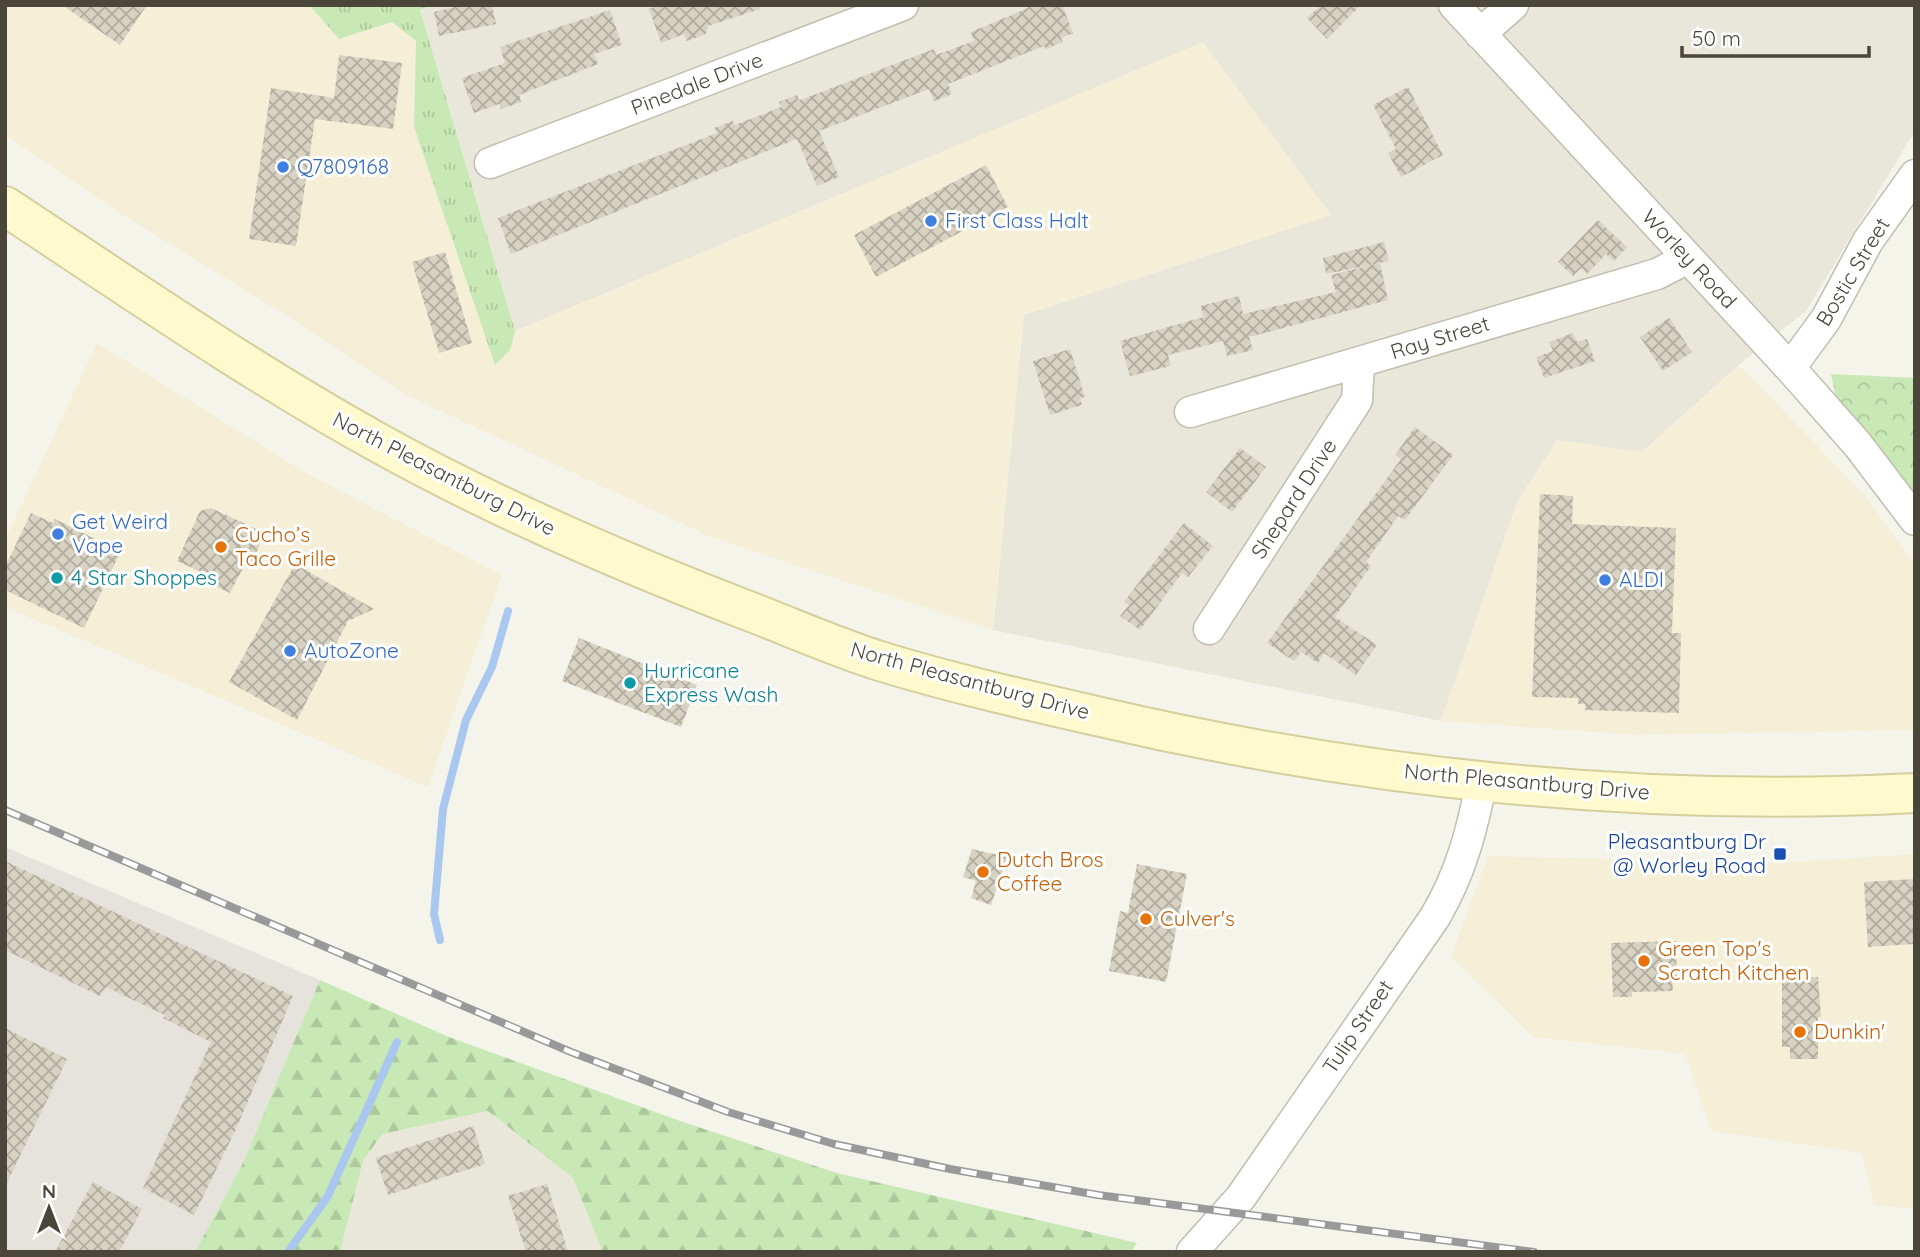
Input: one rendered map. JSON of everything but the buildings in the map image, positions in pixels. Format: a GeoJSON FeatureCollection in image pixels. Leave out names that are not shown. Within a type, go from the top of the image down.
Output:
{"type":"FeatureCollection","features":[{"type":"Feature","properties":{"kind":"main road","name":"North Pleasantburg Drive"},"geometry":{"type":"LineString","coordinates":[[5,206],[289,392],[381,444],[558,533],[668,581],[882,662],[1153,730],[1278,754],[1414,774],[1690,794],[1915,793]]}},
{"type":"Feature","properties":{"kind":"street","name":"Pinedale Drive"},"geometry":{"type":"LineString","coordinates":[[490,163],[903,5]]}},
{"type":"Feature","properties":{"kind":"street","name":"Worley Road"},"geometry":{"type":"LineString","coordinates":[[1454,5],[1790,368],[1858,444],[1915,520]]}},
{"type":"Feature","properties":{"kind":"street"},"geometry":{"type":"LineString","coordinates":[[1480,34],[1513,5]]}},
{"type":"Feature","properties":{"kind":"street","name":"Bostic Street"},"geometry":{"type":"LineString","coordinates":[[1790,368],[1826,319],[1868,241],[1915,174]]}},
{"type":"Feature","properties":{"kind":"street","name":"Ray Street"},"geometry":{"type":"LineString","coordinates":[[1190,412],[1657,274],[1688,258]]}},
{"type":"Feature","properties":{"kind":"street","name":"Shepard Drive"},"geometry":{"type":"LineString","coordinates":[[1209,629],[1357,400],[1359,363]]}},
{"type":"Feature","properties":{"kind":"street","name":"Tulip Street"},"geometry":{"type":"LineString","coordinates":[[1192,1252],[1241,1197],[1435,917],[1453,887],[1472,834],[1482,780]]}},
{"type":"Feature","properties":{"kind":"shaded area"},"geometry":{"type":"Polygon","coordinates":[[[5,5],[309,5],[339,39],[393,22],[416,41],[414,127],[510,350],[515,331],[1203,42],[1331,215],[1024,315],[993,630],[713,538],[406,395],[292,319],[121,214],[5,135],[5,5]]]}},
{"type":"Feature","properties":{"kind":"shaded area"},"geometry":{"type":"Polygon","coordinates":[[[430,5],[1915,5],[1915,131],[1806,311],[1739,365],[1642,452],[1518,500],[1441,721],[993,630],[1024,315],[1331,215],[1203,43],[515,331],[420,9],[430,5]]]}},
{"type":"Feature","properties":{"kind":"shaded area"},"geometry":{"type":"Polygon","coordinates":[[[97,343],[308,474],[502,575],[428,787],[5,607],[5,540],[97,343]]]}},
{"type":"Feature","properties":{"kind":"shaded area"},"geometry":{"type":"Polygon","coordinates":[[[1739,365],[1863,493],[1915,564],[1915,730],[1632,735],[1441,721],[1518,500],[1557,440],[1642,452],[1739,365]]]}},
{"type":"Feature","properties":{"kind":"shaded area"},"geometry":{"type":"Polygon","coordinates":[[[5,847],[320,980],[242,1165],[195,1252],[5,1252],[5,847]]]}},
{"type":"Feature","properties":{"kind":"shaded area"},"geometry":{"type":"Polygon","coordinates":[[[1915,854],[1915,1209],[1874,1205],[1862,1153],[1711,1131],[1685,1054],[1533,1037],[1451,957],[1488,856],[1778,863],[1915,854]]]}},
{"type":"Feature","properties":{"kind":"shaded area"},"geometry":{"type":"Polygon","coordinates":[[[489,1111],[573,1178],[603,1252],[340,1252],[363,1161],[382,1133],[489,1111]]]}},
{"type":"Feature","properties":{"kind":"green space"},"geometry":{"type":"Polygon","coordinates":[[[309,5],[430,5],[420,10],[515,331],[510,350],[495,365],[414,127],[416,41],[392,22],[339,39],[309,5]]]}},
{"type":"Feature","properties":{"kind":"green space"},"geometry":{"type":"Polygon","coordinates":[[[1831,374],[1915,378],[1915,495],[1836,398],[1831,374]]]}},
{"type":"Feature","properties":{"kind":"green space"},"geometry":{"type":"Polygon","coordinates":[[[320,980],[449,1037],[683,1122],[837,1173],[1137,1243],[1131,1252],[603,1252],[573,1178],[488,1111],[382,1134],[363,1161],[340,1252],[195,1252],[242,1165],[320,980]]]}},
{"type":"Feature","properties":{"kind":"waterway"},"geometry":{"type":"LineString","coordinates":[[440,940],[434,914],[443,809],[466,720],[492,667],[508,611]]}},
{"type":"Feature","properties":{"kind":"waterway"},"geometry":{"type":"LineString","coordinates":[[288,1252],[328,1196],[397,1042]]}},
{"type":"Feature","properties":{"kind":"railway"},"geometry":{"type":"LineString","coordinates":[[5,810],[571,1052],[728,1112],[834,1144],[950,1169],[1098,1195],[1534,1252]]}},
{"type":"Feature","properties":{"kind":"place","name":"Q7809168"},"geometry":{"type":"Point","coordinates":[283,167]}},
{"type":"Feature","properties":{"kind":"place","name":"First Class Halt"},"geometry":{"type":"Point","coordinates":[931,221]}},
{"type":"Feature","properties":{"kind":"place","name":"Get Weird Vape"},"geometry":{"type":"Point","coordinates":[58,534]}},
{"type":"Feature","properties":{"kind":"place","name":"Cucho’s Taco Grille"},"geometry":{"type":"Point","coordinates":[221,547]}},
{"type":"Feature","properties":{"kind":"place","name":"4 Star Shoppes"},"geometry":{"type":"Point","coordinates":[57,578]}},
{"type":"Feature","properties":{"kind":"place","name":"ALDI"},"geometry":{"type":"Point","coordinates":[1605,580]}},
{"type":"Feature","properties":{"kind":"place","name":"AutoZone"},"geometry":{"type":"Point","coordinates":[290,651]}},
{"type":"Feature","properties":{"kind":"place","name":"Hurricane Express Wash"},"geometry":{"type":"Point","coordinates":[630,683]}},
{"type":"Feature","properties":{"kind":"place","name":"Pleasantburg Dr @ Worley Road"},"geometry":{"type":"Point","coordinates":[1780,854]}},
{"type":"Feature","properties":{"kind":"place","name":"Dutch Bros Coffee"},"geometry":{"type":"Point","coordinates":[983,872]}},
{"type":"Feature","properties":{"kind":"place","name":"Culver's"},"geometry":{"type":"Point","coordinates":[1146,919]}},
{"type":"Feature","properties":{"kind":"place","name":"Green Top's Scratch Kitchen"},"geometry":{"type":"Point","coordinates":[1644,961]}},
{"type":"Feature","properties":{"kind":"place","name":"Dunkin'"},"geometry":{"type":"Point","coordinates":[1800,1032]}}]}
